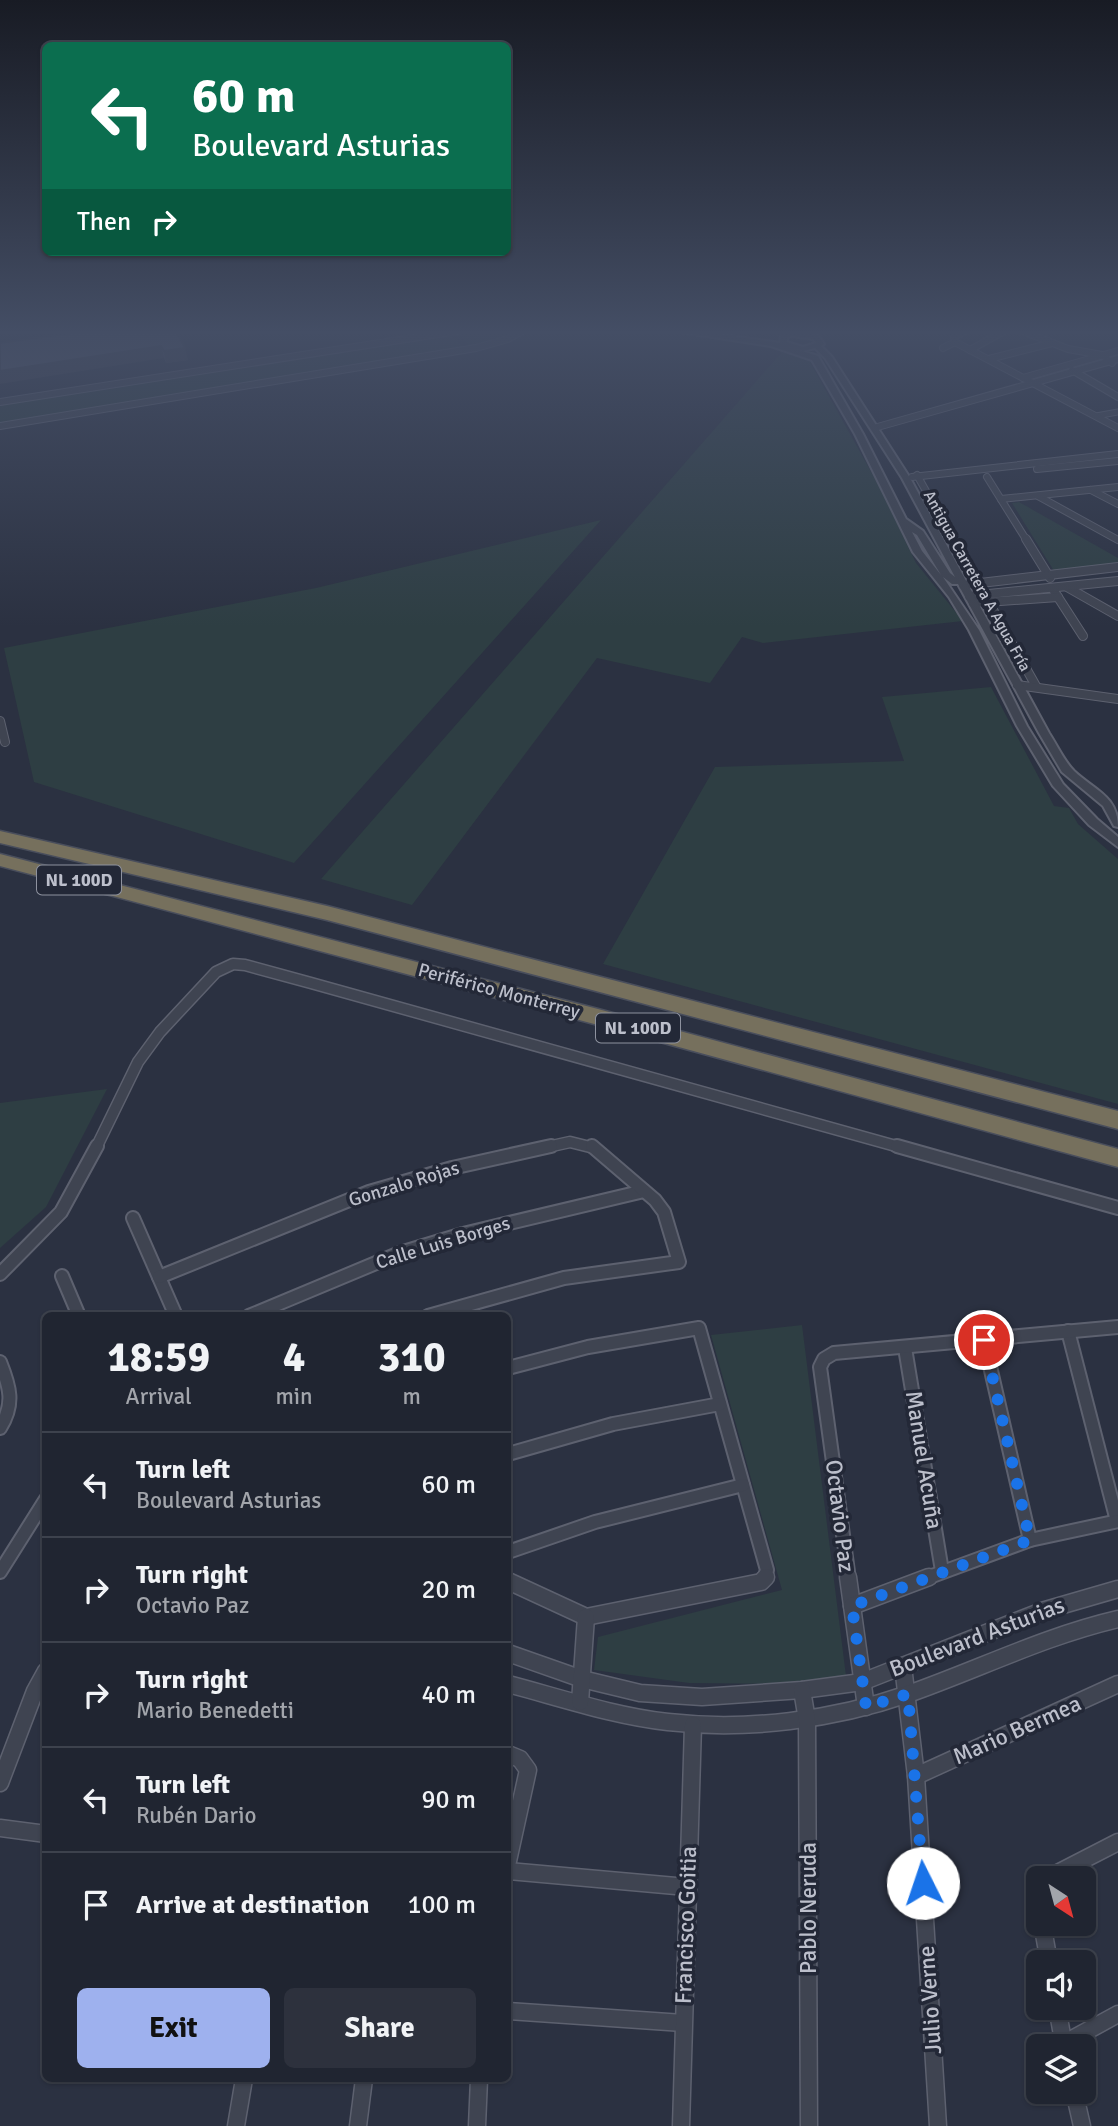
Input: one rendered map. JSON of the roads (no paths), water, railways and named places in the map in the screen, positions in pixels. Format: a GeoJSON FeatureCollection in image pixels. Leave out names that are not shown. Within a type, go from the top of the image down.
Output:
{"type":"FeatureCollection","features":[{"type":"Feature","properties":{"kind":"highway","name":"Periférico Monterrey"},"geometry":{"type":"LineString","coordinates":[[0,837],[327,913],[1118,1120]]}},
{"type":"Feature","properties":{"kind":"highway","name":"Periférico Monterrey"},"geometry":{"type":"LineString","coordinates":[[0,860],[1118,1158]]}},
{"type":"Feature","properties":{"kind":"street"},"geometry":{"type":"LineString","coordinates":[[856,429],[918,552],[953,596],[974,630],[1022,726],[1059,786],[1118,843]]}},
{"type":"Feature","properties":{"kind":"street","name":"Antigua Carretera A Agua Fría"},"geometry":{"type":"LineString","coordinates":[[875,429],[905,478],[1033,715],[1069,772],[1107,804],[1118,823]]}},
{"type":"Feature","properties":{"kind":"street"},"geometry":{"type":"LineString","coordinates":[[859,434],[875,448],[886,468],[905,478]]}},
{"type":"Feature","properties":{"kind":"street"},"geometry":{"type":"LineString","coordinates":[[985,473],[1118,454]]}},
{"type":"Feature","properties":{"kind":"street"},"geometry":{"type":"LineString","coordinates":[[886,487],[905,478],[1118,461]]}},
{"type":"Feature","properties":{"kind":"street"},"geometry":{"type":"LineString","coordinates":[[985,473],[1083,636]]}},
{"type":"Feature","properties":{"kind":"street","name":"Antigua Carretera A Agua Fría"},"geometry":{"type":"LineString","coordinates":[[919,478],[1036,686]]}},
{"type":"Feature","properties":{"kind":"street"},"geometry":{"type":"LineString","coordinates":[[1001,499],[1118,487]]}},
{"type":"Feature","properties":{"kind":"street"},"geometry":{"type":"LineString","coordinates":[[1091,490],[1118,505]]}},
{"type":"Feature","properties":{"kind":"street"},"geometry":{"type":"LineString","coordinates":[[1037,495],[1118,540]]}},
{"type":"Feature","properties":{"kind":"street"},"geometry":{"type":"LineString","coordinates":[[903,521],[930,544],[946,575],[968,593],[1118,572]]}},
{"type":"Feature","properties":{"kind":"street"},"geometry":{"type":"LineString","coordinates":[[968,593],[1050,581],[1118,567]]}},
{"type":"Feature","properties":{"kind":"street"},"geometry":{"type":"LineString","coordinates":[[1050,581],[1067,587],[1118,616]]}},
{"type":"Feature","properties":{"kind":"street"},"geometry":{"type":"LineString","coordinates":[[1067,587],[1118,581]]}},
{"type":"Feature","properties":{"kind":"street"},"geometry":{"type":"LineString","coordinates":[[984,592],[1058,597]]}},
{"type":"Feature","properties":{"kind":"street"},"geometry":{"type":"LineString","coordinates":[[1017,685],[1118,699]]}},
{"type":"Feature","properties":{"kind":"street"},"geometry":{"type":"LineString","coordinates":[[0,721],[5,742]]}},
{"type":"Feature","properties":{"kind":"street"},"geometry":{"type":"LineString","coordinates":[[0,1275],[61,1212],[138,1062],[191,997],[216,972],[233,964],[311,982],[1118,1209]]}},
{"type":"Feature","properties":{"kind":"street","name":"Gonzalo Rojas"},"geometry":{"type":"LineString","coordinates":[[159,1277],[369,1192],[452,1168],[570,1142],[592,1146],[664,1212],[678,1262],[564,1278],[442,1312]]}},
{"type":"Feature","properties":{"kind":"street","name":"Calle Luis Borges"},"geometry":{"type":"LineString","coordinates":[[259,1312],[400,1253],[463,1234],[644,1191]]}},
{"type":"Feature","properties":{"kind":"street"},"geometry":{"type":"LineString","coordinates":[[133,1218],[174,1312]]}},
{"type":"Feature","properties":{"kind":"street"},"geometry":{"type":"LineString","coordinates":[[62,1276],[77,1312]]}},
{"type":"Feature","properties":{"kind":"street"},"geometry":{"type":"LineString","coordinates":[[905,1349],[1118,1326]]}},
{"type":"Feature","properties":{"kind":"street"},"geometry":{"type":"LineString","coordinates":[[511,1367],[588,1347],[699,1328],[767,1570],[766,1578],[761,1582],[586,1617],[511,1582]]}},
{"type":"Feature","properties":{"kind":"street"},"geometry":{"type":"LineString","coordinates":[[852,1606],[1030,1540],[1118,1521],[1068,1331]]}},
{"type":"Feature","properties":{"kind":"street"},"geometry":{"type":"LineString","coordinates":[[984,1340],[1030,1540]]}},
{"type":"Feature","properties":{"kind":"street","name":"Octavio Paz"},"geometry":{"type":"LineString","coordinates":[[866,1707],[820,1367],[824,1359],[834,1353],[905,1349]]}},
{"type":"Feature","properties":{"kind":"street","name":"Manuel Acuña"},"geometry":{"type":"LineString","coordinates":[[905,1349],[942,1572]]}},
{"type":"Feature","properties":{"kind":"street"},"geometry":{"type":"LineString","coordinates":[[0,1362],[13,1403],[0,1428]]}},
{"type":"Feature","properties":{"kind":"street"},"geometry":{"type":"LineString","coordinates":[[511,1453],[613,1424],[720,1404]]}},
{"type":"Feature","properties":{"kind":"street"},"geometry":{"type":"LineString","coordinates":[[511,1551],[618,1514],[743,1485]]}},
{"type":"Feature","properties":{"kind":"street"},"geometry":{"type":"LineString","coordinates":[[0,1573],[42,1505]]}},
{"type":"Feature","properties":{"kind":"street","name":"Boulevard Asturias"},"geometry":{"type":"LineString","coordinates":[[511,1654],[582,1679],[640,1693],[702,1696],[803,1690],[862,1682],[1065,1603],[1118,1589]]}},
{"type":"Feature","properties":{"kind":"street"},"geometry":{"type":"LineString","coordinates":[[580,1702],[586,1617]]}},
{"type":"Feature","properties":{"kind":"street","name":"Boulevard Asturias"},"geometry":{"type":"LineString","coordinates":[[511,1685],[637,1717],[693,1725],[807,1720],[866,1707],[908,1694],[1054,1635],[1118,1619]]}},
{"type":"Feature","properties":{"kind":"street","name":"Julio Verne"},"geometry":{"type":"LineString","coordinates":[[903,1666],[916,1776],[938,2126]]}},
{"type":"Feature","properties":{"kind":"street"},"geometry":{"type":"LineString","coordinates":[[0,1783],[42,1678]]}},
{"type":"Feature","properties":{"kind":"street","name":"Mario Bermea"},"geometry":{"type":"LineString","coordinates":[[916,1776],[1118,1684]]}},
{"type":"Feature","properties":{"kind":"street","name":"Pablo Neruda"},"geometry":{"type":"LineString","coordinates":[[803,1690],[807,1720],[809,2126]]}},
{"type":"Feature","properties":{"kind":"street","name":"Francisco Goitia"},"geometry":{"type":"LineString","coordinates":[[681,2126],[693,1725]]}},
{"type":"Feature","properties":{"kind":"street"},"geometry":{"type":"LineString","coordinates":[[511,1755],[527,1766],[528,1773],[511,1848]]}},
{"type":"Feature","properties":{"kind":"street"},"geometry":{"type":"LineString","coordinates":[[0,1828],[42,1833]]}},
{"type":"Feature","properties":{"kind":"street"},"geometry":{"type":"LineString","coordinates":[[1071,1866],[1118,1842]]}},
{"type":"Feature","properties":{"kind":"street"},"geometry":{"type":"LineString","coordinates":[[511,1871],[687,1887]]}},
{"type":"Feature","properties":{"kind":"street"},"geometry":{"type":"LineString","coordinates":[[511,2011],[683,2023]]}},
{"type":"Feature","properties":{"kind":"street"},"geometry":{"type":"LineString","coordinates":[[1083,2034],[1118,2014]]}},
{"type":"Feature","properties":{"kind":"street"},"geometry":{"type":"LineString","coordinates":[[236,2126],[243,2082]]}},
{"type":"Feature","properties":{"kind":"street"},"geometry":{"type":"LineString","coordinates":[[358,2126],[364,2082]]}},
{"type":"Feature","properties":{"kind":"street"},"geometry":{"type":"LineString","coordinates":[[477,2126],[479,2082]]}},
{"type":"Feature","properties":{"kind":"street"},"geometry":{"type":"LineString","coordinates":[[1077,2104],[1081,2123]]}}]}
